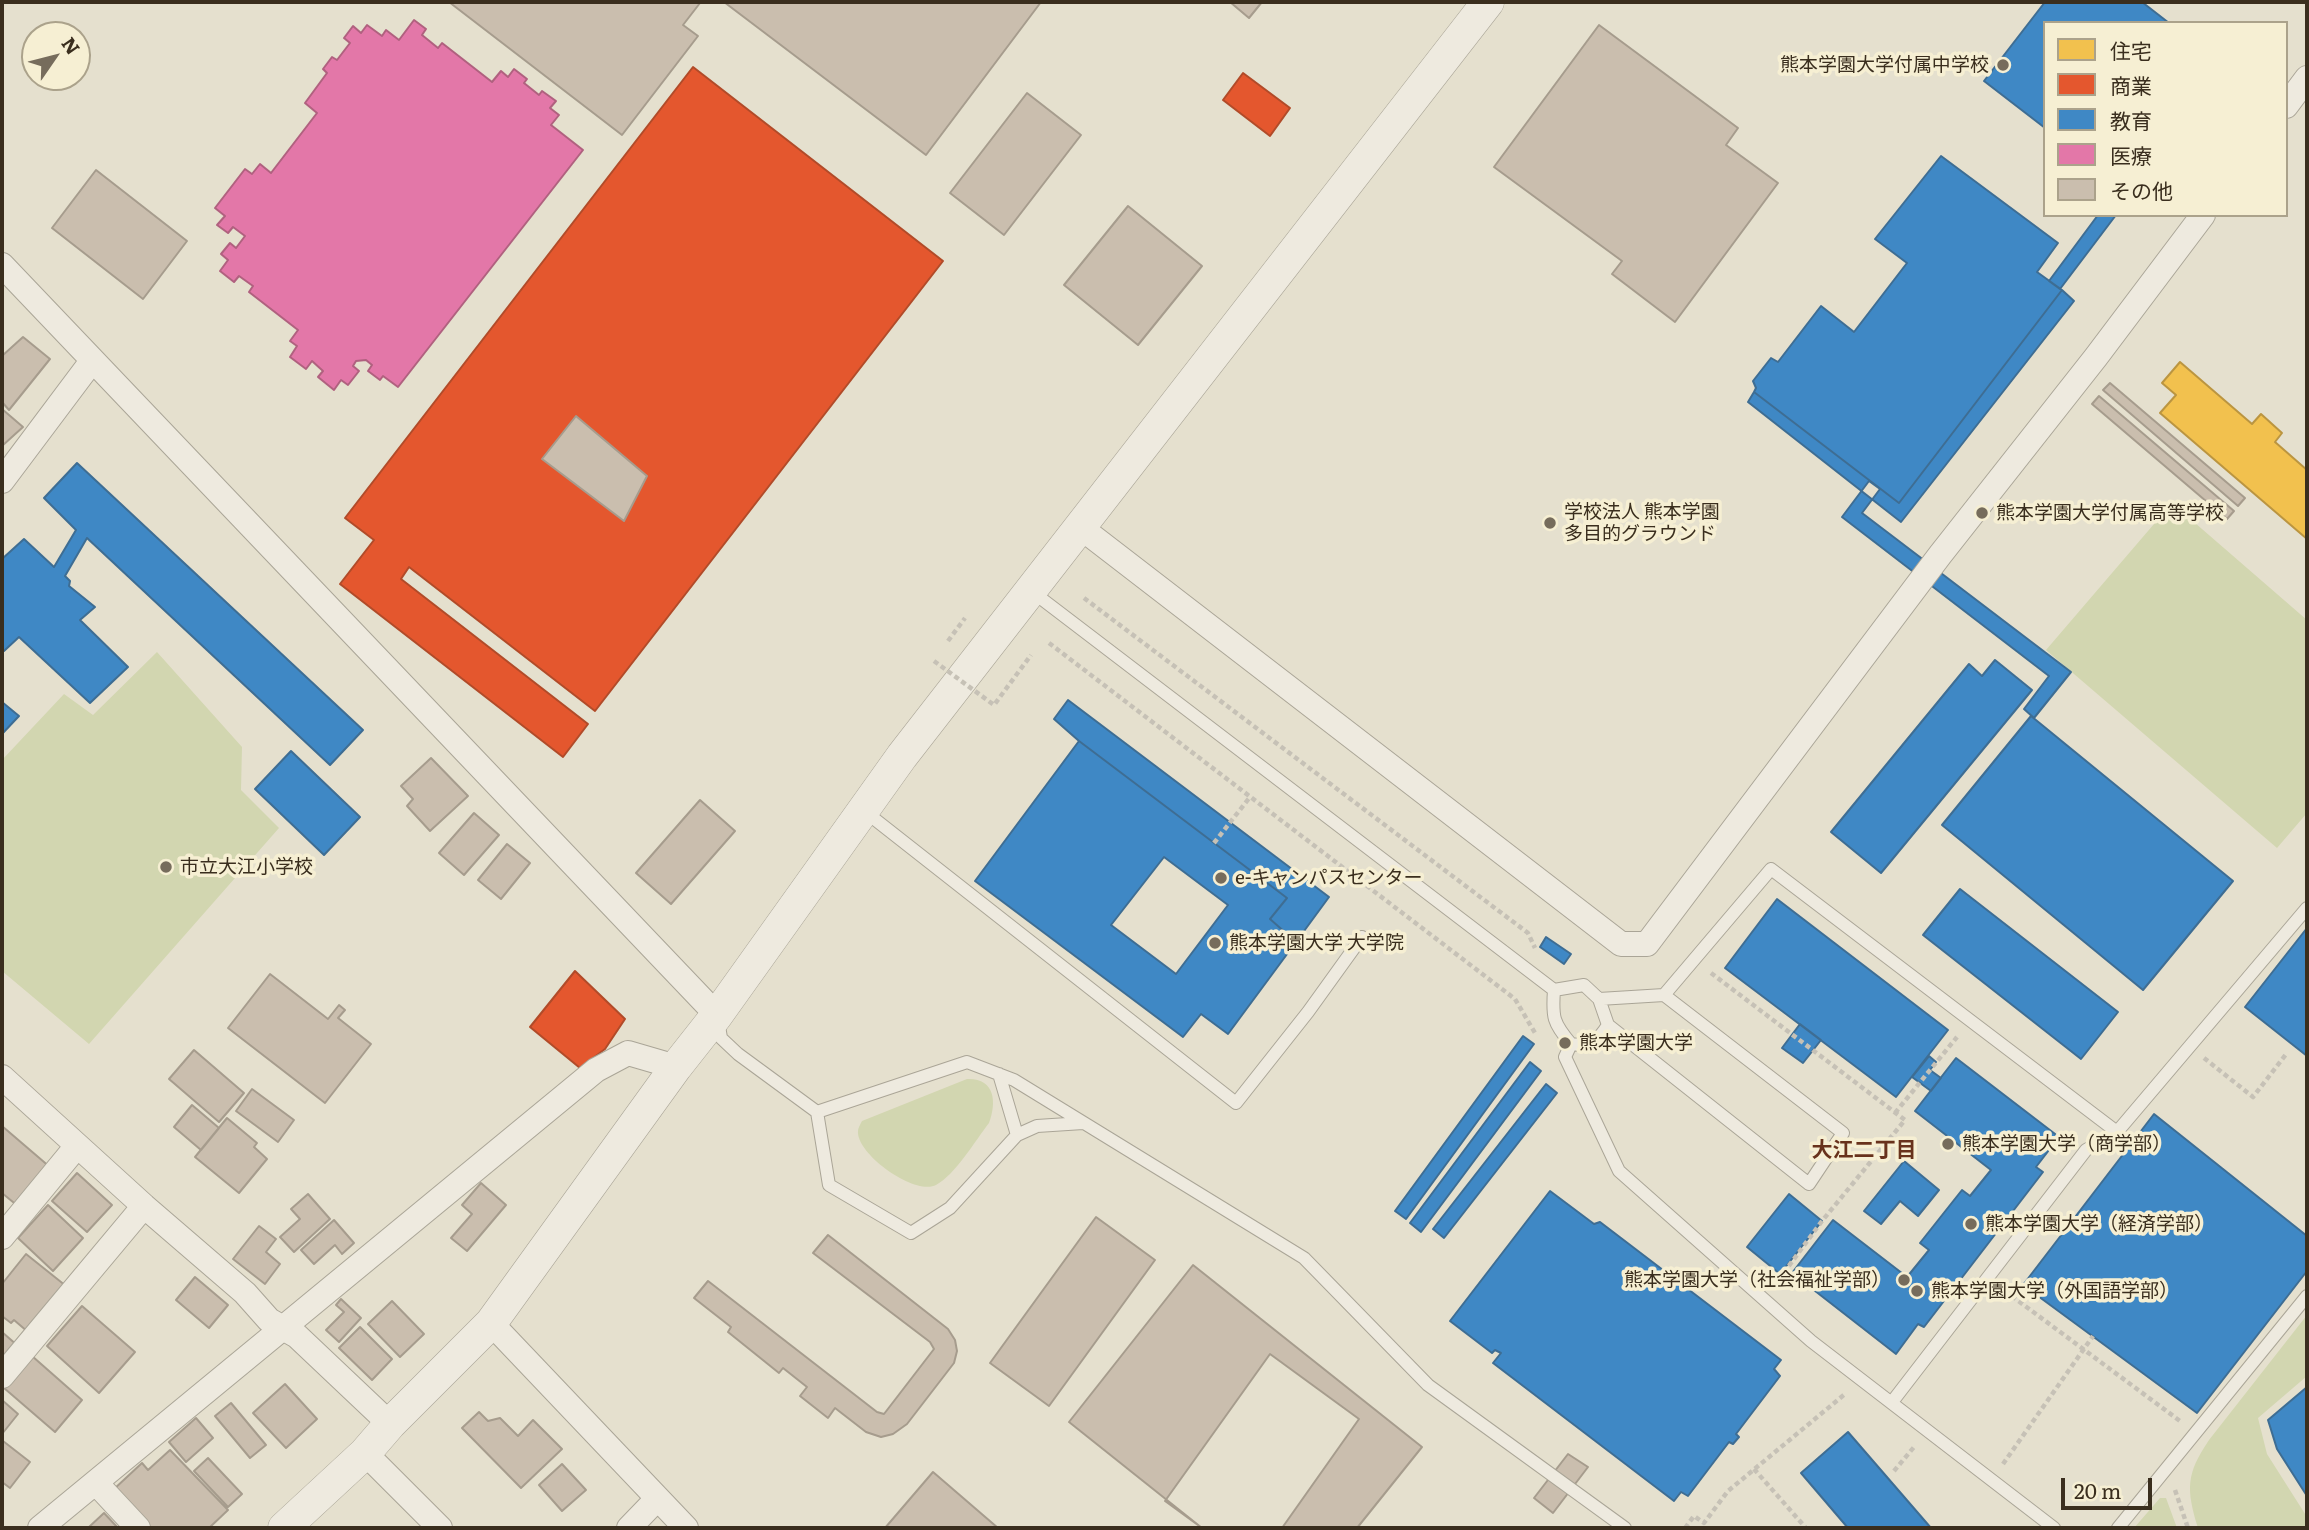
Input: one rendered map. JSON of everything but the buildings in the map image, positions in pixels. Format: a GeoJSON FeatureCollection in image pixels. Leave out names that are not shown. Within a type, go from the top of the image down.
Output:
{"type":"FeatureCollection","features":[{"type":"Feature","properties":{"kind":"street"},"geometry":{"type":"LineString","coordinates":[[284,1528],[365,1452],[491,1323],[676,1067],[717,1015],[863,810],[1030,590],[1488,2]]}},
{"type":"Feature","properties":{"kind":"street"},"geometry":{"type":"LineString","coordinates":[[2288,103],[2307,78]]}},
{"type":"Feature","properties":{"kind":"street"},"geometry":{"type":"LineString","coordinates":[[1080,527],[1621,944],[1647,944],[1940,555],[2096,357],[2201,217]]}},
{"type":"Feature","properties":{"kind":"street"},"geometry":{"type":"LineString","coordinates":[[2,265],[717,1015]]}},
{"type":"Feature","properties":{"kind":"street"},"geometry":{"type":"LineString","coordinates":[[2,481],[92,362]]}},
{"type":"Feature","properties":{"kind":"street"},"geometry":{"type":"LineString","coordinates":[[40,1528],[596,1070],[628,1053],[676,1067]]}},
{"type":"Feature","properties":{"kind":"street"},"geometry":{"type":"LineString","coordinates":[[2,1077],[245,1293],[268,1320],[297,1336],[390,1424]]}},
{"type":"Feature","properties":{"kind":"street"},"geometry":{"type":"LineString","coordinates":[[2,1237],[77,1146]]}},
{"type":"Feature","properties":{"kind":"street"},"geometry":{"type":"LineString","coordinates":[[2,1376],[144,1206]]}},
{"type":"Feature","properties":{"kind":"street"},"geometry":{"type":"LineString","coordinates":[[491,1323],[686,1528]]}},
{"type":"Feature","properties":{"kind":"street"},"geometry":{"type":"LineString","coordinates":[[365,1452],[440,1528]]}},
{"type":"Feature","properties":{"kind":"street"},"geometry":{"type":"LineString","coordinates":[[96,1483],[138,1528]]}},
{"type":"Feature","properties":{"kind":"street"},"geometry":{"type":"LineString","coordinates":[[629,1528],[657,1499]]}},
{"type":"Feature","properties":{"kind":"lane"},"geometry":{"type":"LineString","coordinates":[[1030,590],[1554,990],[1584,985],[1599,999],[1608,1025],[1809,1184],[1843,1133],[1664,995],[1599,999]]}},
{"type":"Feature","properties":{"kind":"lane"},"geometry":{"type":"LineString","coordinates":[[863,810],[1236,1104],[1362,937]]}},
{"type":"Feature","properties":{"kind":"lane"},"geometry":{"type":"LineString","coordinates":[[1664,995],[1771,869],[2118,1132]]}},
{"type":"Feature","properties":{"kind":"lane"},"geometry":{"type":"LineString","coordinates":[[1892,1402],[2086,1150],[2118,1132],[2307,908]]}},
{"type":"Feature","properties":{"kind":"lane"},"geometry":{"type":"LineString","coordinates":[[1554,990],[1553,1015],[1561,1032],[1571,1044],[1584,1046],[1599,1040],[1608,1025]]}},
{"type":"Feature","properties":{"kind":"lane"},"geometry":{"type":"LineString","coordinates":[[717,1015],[721,1038],[738,1054],[817,1112],[830,1185],[911,1233],[950,1208],[1017,1135],[1037,1126],[1083,1124]]}},
{"type":"Feature","properties":{"kind":"lane"},"geometry":{"type":"LineString","coordinates":[[1571,1044],[1565,1057],[1619,1171],[1811,1340],[2054,1528]]}},
{"type":"Feature","properties":{"kind":"lane"},"geometry":{"type":"LineString","coordinates":[[817,1112],[967,1062],[1014,1080],[1304,1258],[1428,1385],[1625,1528]]}},
{"type":"Feature","properties":{"kind":"lane"},"geometry":{"type":"LineString","coordinates":[[999,1074],[1017,1135]]}},
{"type":"Feature","properties":{"kind":"lane"},"geometry":{"type":"LineString","coordinates":[[2118,1528],[2307,1296]]}},
{"type":"Feature","properties":{"kind":"path"},"geometry":{"type":"LineString","coordinates":[[1084,598],[1528,933],[1554,990]]}},
{"type":"Feature","properties":{"kind":"path"},"geometry":{"type":"LineString","coordinates":[[1049,643],[1515,999],[1539,1039]]}},
{"type":"Feature","properties":{"kind":"path"},"geometry":{"type":"LineString","coordinates":[[933,661],[994,705],[1031,655]]}},
{"type":"Feature","properties":{"kind":"path"},"geometry":{"type":"LineString","coordinates":[[1214,843],[1250,797]]}},
{"type":"Feature","properties":{"kind":"path"},"geometry":{"type":"LineString","coordinates":[[1895,1113],[1970,1020]]}},
{"type":"Feature","properties":{"kind":"path"},"geometry":{"type":"LineString","coordinates":[[2189,1047],[2253,1097],[2287,1053]]}},
{"type":"Feature","properties":{"kind":"path"},"geometry":{"type":"LineString","coordinates":[[1987,1278],[2196,1433]]}},
{"type":"Feature","properties":{"kind":"path"},"geometry":{"type":"LineString","coordinates":[[1993,1480],[2093,1336]]}},
{"type":"Feature","properties":{"kind":"path"},"geometry":{"type":"LineString","coordinates":[[1685,1528],[1694,1516],[1704,1523],[1728,1491],[1862,1380]]}},
{"type":"Feature","properties":{"kind":"path"},"geometry":{"type":"LineString","coordinates":[[1894,1471],[1928,1430]]}},
{"type":"Feature","properties":{"kind":"path"},"geometry":{"type":"LineString","coordinates":[[2169,1466],[2181,1513],[2188,1528]]}},
{"type":"Feature","properties":{"kind":"path"},"geometry":{"type":"LineString","coordinates":[[1754,1469],[1806,1528]]}},
{"type":"Feature","properties":{"kind":"green space"},"geometry":{"type":"Polygon","coordinates":[[[2172,503],[2307,620],[2307,813],[2277,848],[2046,650],[2172,503]]]}},
{"type":"Feature","properties":{"kind":"green space"},"geometry":{"type":"Polygon","coordinates":[[[157,652],[242,747],[241,790],[279,828],[89,1044],[2,971],[2,760],[64,694],[93,715],[157,652]]]}},
{"type":"Feature","properties":{"kind":"green space"},"geometry":{"type":"Polygon","coordinates":[[[967,1079],[983,1082],[988,1087],[993,1100],[992,1115],[964,1157],[950,1174],[936,1185],[927,1187],[902,1179],[888,1171],[866,1151],[858,1131],[862,1121],[967,1079]]]}},
{"type":"Feature","properties":{"kind":"green space"},"geometry":{"type":"Polygon","coordinates":[[[2307,1315],[2307,1376],[2258,1418],[2267,1454],[2307,1517],[2307,1528],[2198,1528],[2191,1503],[2190,1482],[2201,1452],[2307,1315]]]}},
{"type":"Feature","properties":{"kind":"green space"},"geometry":{"type":"Polygon","coordinates":[[[2160,1498],[2166,1498],[2177,1528],[2134,1528],[2160,1498]]]}},
{"type":"Feature","properties":{"kind":"place","name":"熊本学園大学付属中学校"},"geometry":{"type":"Point","coordinates":[2003,65]}},
{"type":"Feature","properties":{"kind":"place","name":"熊本学園大学付属高等学校"},"geometry":{"type":"Point","coordinates":[1982,513]}},
{"type":"Feature","properties":{"kind":"place","name":"学校法人 熊本学園 多目的グラウンド"},"geometry":{"type":"Point","coordinates":[1550,523]}},
{"type":"Feature","properties":{"kind":"place","name":"市立大江小学校"},"geometry":{"type":"Point","coordinates":[166,867]}},
{"type":"Feature","properties":{"kind":"place","name":"e-キャンパスセンター"},"geometry":{"type":"Point","coordinates":[1221,878]}},
{"type":"Feature","properties":{"kind":"place","name":"熊本学園大学 大学院"},"geometry":{"type":"Point","coordinates":[1215,943]}},
{"type":"Feature","properties":{"kind":"place","name":"熊本学園大学"},"geometry":{"type":"Point","coordinates":[1565,1043]}},
{"type":"Feature","properties":{"kind":"place","name":"熊本学園大学（商学部）"},"geometry":{"type":"Point","coordinates":[1948,1144]}},
{"type":"Feature","properties":{"kind":"place","name":"熊本学園大学（経済学部）"},"geometry":{"type":"Point","coordinates":[1971,1224]}},
{"type":"Feature","properties":{"kind":"place","name":"熊本学園大学（社会福祉学部）"},"geometry":{"type":"Point","coordinates":[1904,1280]}},
{"type":"Feature","properties":{"kind":"place","name":"熊本学園大学（外国語学部）"},"geometry":{"type":"Point","coordinates":[1917,1291]}},
{"type":"Feature","properties":{"kind":"district","name":"大江二丁目"},"geometry":{"type":"Point","coordinates":[1864,1151]}}]}
